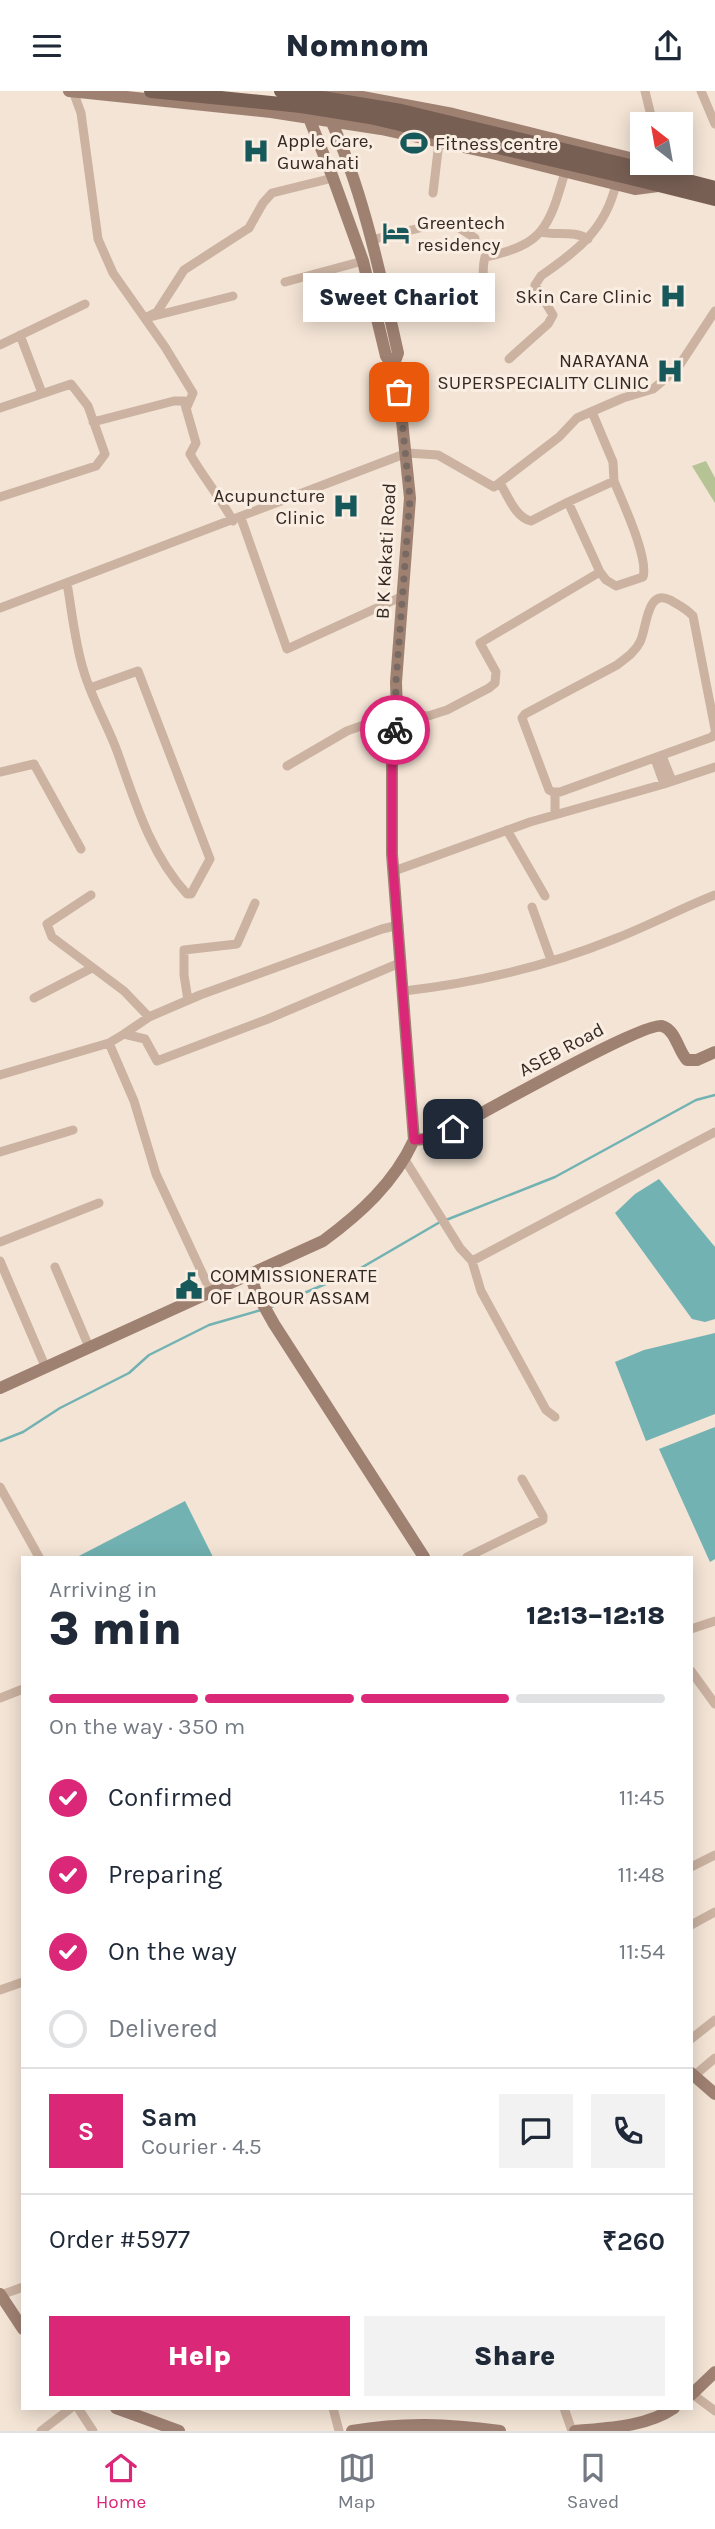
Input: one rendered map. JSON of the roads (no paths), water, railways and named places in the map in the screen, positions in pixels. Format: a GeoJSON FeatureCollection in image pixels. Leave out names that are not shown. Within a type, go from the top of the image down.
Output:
{"type":"FeatureCollection","features":[{"type":"Feature","properties":{"kind":"main road"},"geometry":{"type":"LineString","coordinates":[[71,91],[309,118],[440,142],[635,189],[662,175],[715,188]]}},
{"type":"Feature","properties":{"kind":"main road"},"geometry":{"type":"LineString","coordinates":[[150,91],[296,105],[630,166]]}},
{"type":"Feature","properties":{"kind":"main road"},"geometry":{"type":"LineString","coordinates":[[281,91],[401,111],[630,166]]}},
{"type":"Feature","properties":{"kind":"main road","name":"B K Kakati Road"},"geometry":{"type":"LineString","coordinates":[[293,91],[309,118],[363,261],[386,356],[393,367],[399,392],[407,453],[410,498],[392,766],[394,871],[414,1140]]}},
{"type":"Feature","properties":{"kind":"main road"},"geometry":{"type":"LineString","coordinates":[[312,91],[325,107],[357,194],[398,353],[393,367]]}},
{"type":"Feature","properties":{"kind":"main road"},"geometry":{"type":"LineString","coordinates":[[331,91],[357,92],[456,115],[630,165]]}},
{"type":"Feature","properties":{"kind":"main road"},"geometry":{"type":"LineString","coordinates":[[435,110],[440,142]]}},
{"type":"Feature","properties":{"kind":"main road"},"geometry":{"type":"LineString","coordinates":[[440,142],[456,115]]}},
{"type":"Feature","properties":{"kind":"main road"},"geometry":{"type":"LineString","coordinates":[[662,175],[715,199]]}},
{"type":"Feature","properties":{"kind":"main road","name":"ASEB Road"},"geometry":{"type":"LineString","coordinates":[[414,1140],[436,1137],[616,1041],[650,1027],[663,1026],[670,1031],[687,1060],[696,1060],[715,1052]]}},
{"type":"Feature","properties":{"kind":"main road"},"geometry":{"type":"LineString","coordinates":[[0,1388],[323,1241],[357,1216],[391,1179],[405,1160],[414,1140]]}},
{"type":"Feature","properties":{"kind":"main road"},"geometry":{"type":"LineString","coordinates":[[250,1274],[274,1324],[423,1556]]}},
{"type":"Feature","properties":{"kind":"main road"},"geometry":{"type":"LineString","coordinates":[[693,2074],[715,2094]]}},
{"type":"Feature","properties":{"kind":"main road"},"geometry":{"type":"LineString","coordinates":[[1,2294],[21,2326]]}},
{"type":"Feature","properties":{"kind":"main road"},"geometry":{"type":"LineString","coordinates":[[693,2393],[715,2372]]}},
{"type":"Feature","properties":{"kind":"main road"},"geometry":{"type":"LineString","coordinates":[[121,2410],[179,2431]]}},
{"type":"Feature","properties":{"kind":"main road"},"geometry":{"type":"LineString","coordinates":[[573,2431],[644,2422],[671,2410]]}},
{"type":"Feature","properties":{"kind":"main road"},"geometry":{"type":"LineString","coordinates":[[352,2431],[389,2424],[499,2431]]}},
{"type":"Feature","properties":{"kind":"street"},"geometry":{"type":"LineString","coordinates":[[71,91],[83,126],[98,239],[113,273],[193,393],[187,409]]}},
{"type":"Feature","properties":{"kind":"street"},"geometry":{"type":"LineString","coordinates":[[645,91],[650,112]]}},
{"type":"Feature","properties":{"kind":"street"},"geometry":{"type":"LineString","coordinates":[[701,91],[715,124]]}},
{"type":"Feature","properties":{"kind":"street"},"geometry":{"type":"LineString","coordinates":[[331,122],[357,92]]}},
{"type":"Feature","properties":{"kind":"street"},"geometry":{"type":"LineString","coordinates":[[433,193],[440,142]]}},
{"type":"Feature","properties":{"kind":"street"},"geometry":{"type":"LineString","coordinates":[[473,298],[484,286],[481,268],[485,257],[516,250],[536,238],[550,218],[565,172]]}},
{"type":"Feature","properties":{"kind":"street"},"geometry":{"type":"LineString","coordinates":[[145,319],[157,312],[184,270],[249,228],[272,193],[333,178]]}},
{"type":"Feature","properties":{"kind":"street"},"geometry":{"type":"LineString","coordinates":[[509,359],[548,324],[553,314],[535,285],[541,277],[588,239],[611,204],[616,184]]}},
{"type":"Feature","properties":{"kind":"street"},"geometry":{"type":"LineString","coordinates":[[370,240],[432,225],[453,225],[475,238]]}},
{"type":"Feature","properties":{"kind":"street"},"geometry":{"type":"LineString","coordinates":[[540,232],[554,236],[581,235],[588,239]]}},
{"type":"Feature","properties":{"kind":"street"},"geometry":{"type":"LineString","coordinates":[[285,282],[363,261]]}},
{"type":"Feature","properties":{"kind":"street"},"geometry":{"type":"LineString","coordinates":[[145,319],[233,296]]}},
{"type":"Feature","properties":{"kind":"street"},"geometry":{"type":"LineString","coordinates":[[0,345],[85,304]]}},
{"type":"Feature","properties":{"kind":"street"},"geometry":{"type":"LineString","coordinates":[[0,608],[407,453],[438,455],[494,487],[559,437],[576,418],[623,398],[653,389],[677,369],[715,311]]}},
{"type":"Feature","properties":{"kind":"street"},"geometry":{"type":"LineString","coordinates":[[20,335],[42,393]]}},
{"type":"Feature","properties":{"kind":"street"},"geometry":{"type":"LineString","coordinates":[[0,408],[71,384],[88,406],[105,454],[96,466],[0,497]]}},
{"type":"Feature","properties":{"kind":"street"},"geometry":{"type":"LineString","coordinates":[[93,422],[174,401],[184,401],[196,443],[190,454],[198,469],[237,519],[287,649],[403,596]]}},
{"type":"Feature","properties":{"kind":"street"},"geometry":{"type":"LineString","coordinates":[[568,502],[606,580],[616,586],[643,577],[645,571],[642,555],[614,481],[613,461],[592,412]]}},
{"type":"Feature","properties":{"kind":"street"},"geometry":{"type":"LineString","coordinates":[[500,483],[519,515],[525,520],[531,520],[614,481]]}},
{"type":"Feature","properties":{"kind":"street"},"geometry":{"type":"LineString","coordinates":[[287,766],[347,731],[397,713],[428,716],[447,711],[489,688],[495,683],[496,672],[480,643],[600,572]]}},
{"type":"Feature","properties":{"kind":"street"},"geometry":{"type":"LineString","coordinates":[[67,583],[79,653],[90,688],[112,738],[141,818],[160,859],[174,880],[187,894],[191,894],[210,859],[138,671],[90,688]]}},
{"type":"Feature","properties":{"kind":"street"},"geometry":{"type":"LineString","coordinates":[[666,598],[693,616],[715,731],[712,737],[659,757],[558,792],[549,790],[522,718],[630,655],[641,641],[652,604],[666,598]]}},
{"type":"Feature","properties":{"kind":"street"},"geometry":{"type":"LineString","coordinates":[[659,757],[668,783]]}},
{"type":"Feature","properties":{"kind":"street"},"geometry":{"type":"LineString","coordinates":[[0,772],[34,764],[81,849]]}},
{"type":"Feature","properties":{"kind":"street"},"geometry":{"type":"LineString","coordinates":[[394,871],[507,830],[715,767]]}},
{"type":"Feature","properties":{"kind":"street"},"geometry":{"type":"LineString","coordinates":[[558,792],[558,814]]}},
{"type":"Feature","properties":{"kind":"street"},"geometry":{"type":"LineString","coordinates":[[507,830],[545,896]]}},
{"type":"Feature","properties":{"kind":"street"},"geometry":{"type":"LineString","coordinates":[[91,895],[47,925],[52,937],[124,991],[149,1017]]}},
{"type":"Feature","properties":{"kind":"street"},"geometry":{"type":"LineString","coordinates":[[404,991],[507,975],[617,939],[715,895]]}},
{"type":"Feature","properties":{"kind":"street"},"geometry":{"type":"LineString","coordinates":[[188,1000],[184,950],[237,943],[255,904]]}},
{"type":"Feature","properties":{"kind":"street"},"geometry":{"type":"LineString","coordinates":[[532,907],[551,960]]}},
{"type":"Feature","properties":{"kind":"street"},"geometry":{"type":"LineString","coordinates":[[0,1075],[109,1044],[149,1017],[188,1000],[399,925]]}},
{"type":"Feature","properties":{"kind":"street"},"geometry":{"type":"LineString","coordinates":[[124,1034],[145,1039],[157,1061],[268,1019],[402,962]]}},
{"type":"Feature","properties":{"kind":"street"},"geometry":{"type":"LineString","coordinates":[[34,998],[92,968]]}},
{"type":"Feature","properties":{"kind":"street"},"geometry":{"type":"LineString","coordinates":[[109,1044],[134,1101],[156,1174],[211,1292]]}},
{"type":"Feature","properties":{"kind":"street"},"geometry":{"type":"LineString","coordinates":[[0,1153],[73,1130]]}},
{"type":"Feature","properties":{"kind":"street"},"geometry":{"type":"LineString","coordinates":[[472,1261],[715,1132]]}},
{"type":"Feature","properties":{"kind":"street"},"geometry":{"type":"LineString","coordinates":[[405,1160],[460,1248],[472,1261],[481,1291],[547,1410],[555,1417]]}},
{"type":"Feature","properties":{"kind":"street"},"geometry":{"type":"LineString","coordinates":[[0,1242],[99,1203]]}},
{"type":"Feature","properties":{"kind":"street"},"geometry":{"type":"LineString","coordinates":[[0,1261],[45,1366]]}},
{"type":"Feature","properties":{"kind":"street"},"geometry":{"type":"LineString","coordinates":[[55,1267],[89,1347]]}},
{"type":"Feature","properties":{"kind":"street"},"geometry":{"type":"LineString","coordinates":[[469,1556],[543,1520],[522,1479]]}},
{"type":"Feature","properties":{"kind":"street"},"geometry":{"type":"LineString","coordinates":[[0,1487],[38,1556]]}},
{"type":"Feature","properties":{"kind":"street"},"geometry":{"type":"LineString","coordinates":[[693,1628],[715,1621]]}},
{"type":"Feature","properties":{"kind":"street"},"geometry":{"type":"LineString","coordinates":[[693,1674],[715,1704]]}},
{"type":"Feature","properties":{"kind":"street"},"geometry":{"type":"LineString","coordinates":[[0,1698],[21,1690]]}},
{"type":"Feature","properties":{"kind":"street"},"geometry":{"type":"LineString","coordinates":[[693,1866],[715,1855]]}},
{"type":"Feature","properties":{"kind":"street"},"geometry":{"type":"LineString","coordinates":[[693,1924],[715,1912]]}},
{"type":"Feature","properties":{"kind":"street"},"geometry":{"type":"LineString","coordinates":[[0,1990],[21,1983]]}},
{"type":"Feature","properties":{"kind":"street"},"geometry":{"type":"LineString","coordinates":[[693,2037],[715,2020]]}},
{"type":"Feature","properties":{"kind":"street"},"geometry":{"type":"LineString","coordinates":[[693,2074],[715,2058]]}},
{"type":"Feature","properties":{"kind":"street"},"geometry":{"type":"LineString","coordinates":[[1,2294],[21,2288]]}},
{"type":"Feature","properties":{"kind":"street"},"geometry":{"type":"LineString","coordinates":[[693,2395],[715,2411]]}},
{"type":"Feature","properties":{"kind":"street"},"geometry":{"type":"LineString","coordinates":[[41,2431],[68,2410]]}},
{"type":"Feature","properties":{"kind":"street"},"geometry":{"type":"LineString","coordinates":[[79,2410],[93,2431]]}},
{"type":"Feature","properties":{"kind":"street"},"geometry":{"type":"LineString","coordinates":[[333,2410],[339,2431]]}},
{"type":"Feature","properties":{"kind":"street"},"geometry":{"type":"LineString","coordinates":[[565,2410],[573,2431]]}},
{"type":"Feature","properties":{"kind":"water"},"geometry":{"type":"Polygon","coordinates":[[[659,1179],[715,1247],[715,1319],[705,1322],[692,1319],[615,1213],[635,1194],[659,1179]]]}},
{"type":"Feature","properties":{"kind":"water"},"geometry":{"type":"Polygon","coordinates":[[[715,1333],[715,1414],[646,1441],[615,1362],[644,1350],[715,1333]]]}},
{"type":"Feature","properties":{"kind":"water"},"geometry":{"type":"Polygon","coordinates":[[[715,1427],[715,1559],[710,1562],[659,1449],[715,1427]]]}},
{"type":"Feature","properties":{"kind":"water"},"geometry":{"type":"Polygon","coordinates":[[[185,1501],[212,1556],[79,1556],[185,1501]]]}},
{"type":"Feature","properties":{"kind":"waterway"},"geometry":{"type":"LineString","coordinates":[[446,1220],[555,1177],[696,1100],[715,1095]]}},
{"type":"Feature","properties":{"kind":"waterway"},"geometry":{"type":"LineString","coordinates":[[271,1307],[354,1272],[440,1222]]}},
{"type":"Feature","properties":{"kind":"waterway"},"geometry":{"type":"LineString","coordinates":[[0,1441],[23,1432],[60,1408],[129,1373],[149,1355],[209,1325],[261,1310]]}},
{"type":"Feature","properties":{"kind":"place","name":"Fitness centre"},"geometry":{"type":"Point","coordinates":[414,143]}},
{"type":"Feature","properties":{"kind":"place","name":"Apple Care, Guwahati"},"geometry":{"type":"Point","coordinates":[256,151]}},
{"type":"Feature","properties":{"kind":"place","name":"Greentech residency"},"geometry":{"type":"Point","coordinates":[396,233]}},
{"type":"Feature","properties":{"kind":"place","name":"Skin Care Clinic"},"geometry":{"type":"Point","coordinates":[673,296]}},
{"type":"Feature","properties":{"kind":"place","name":"NARAYANA SUPERSPECIALITY CLINIC"},"geometry":{"type":"Point","coordinates":[670,371]}},
{"type":"Feature","properties":{"kind":"place","name":"Sweet Chariot"},"geometry":{"type":"Point","coordinates":[399,392]}},
{"type":"Feature","properties":{"kind":"place","name":"Acupuncture Clinic"},"geometry":{"type":"Point","coordinates":[346,506]}},
{"type":"Feature","properties":{"kind":"place","name":"COMMISSIONERATE OF LABOUR ASSAM"},"geometry":{"type":"Point","coordinates":[189,1286]}}]}
